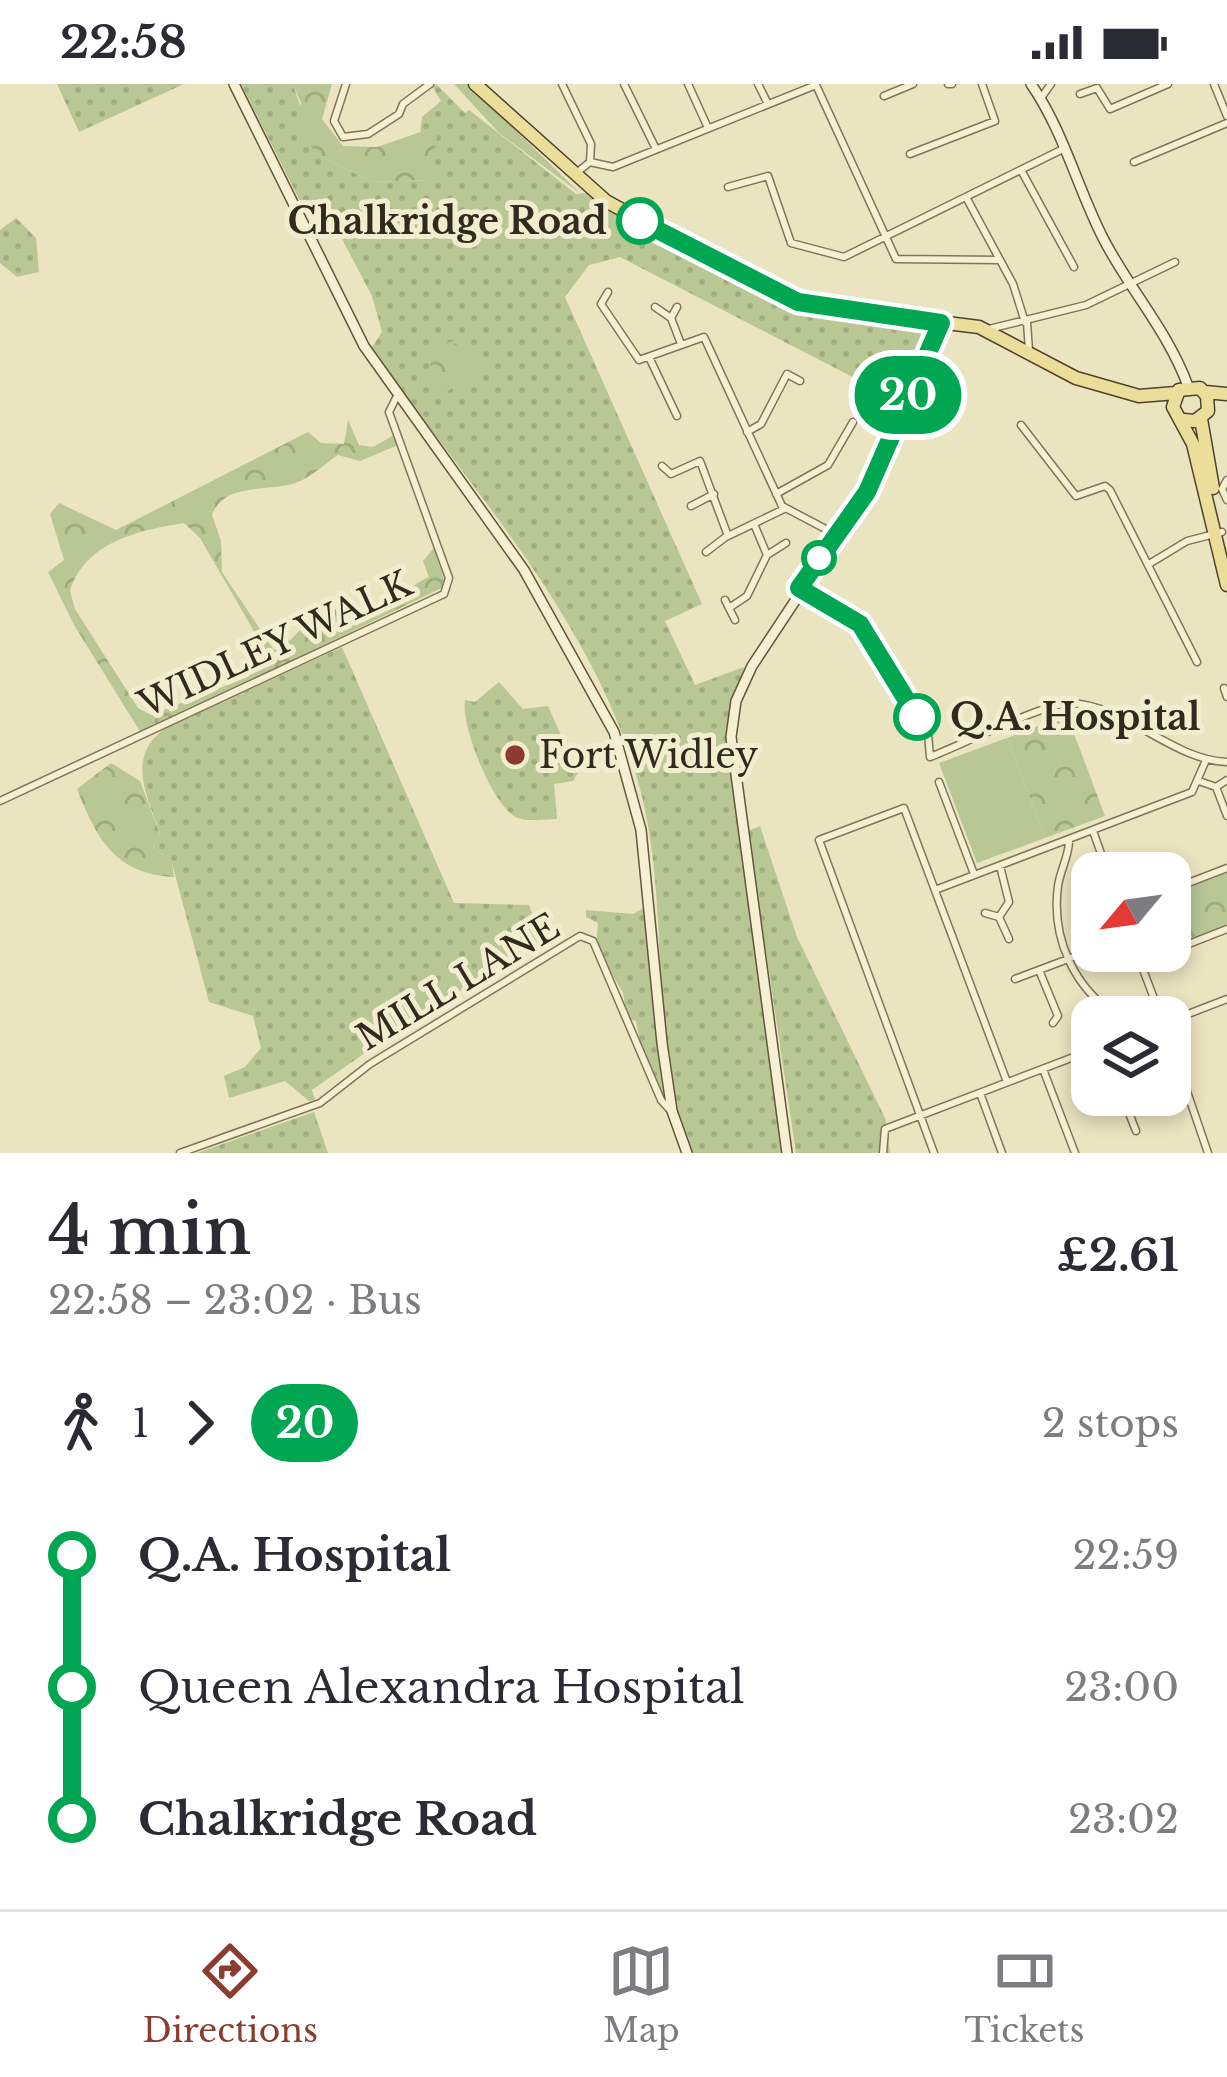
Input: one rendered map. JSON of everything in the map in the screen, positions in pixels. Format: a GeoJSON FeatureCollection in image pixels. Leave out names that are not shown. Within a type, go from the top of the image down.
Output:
{"type":"FeatureCollection","features":[{"type":"Feature","properties":{"kind":"main road"},"geometry":{"type":"LineString","coordinates":[[234,84],[364,346],[524,570],[614,732],[641,830],[672,1111],[687,1153]]}},
{"type":"Feature","properties":{"kind":"main road"},"geometry":{"type":"LineString","coordinates":[[475,84],[574,176],[640,221],[772,293],[817,308],[989,329],[1060,371],[1180,417],[1204,415],[1227,404]]}},
{"type":"Feature","properties":{"kind":"main road"},"geometry":{"type":"LineString","coordinates":[[1031,84],[1182,390],[1180,417],[1227,552]]}},
{"type":"Feature","properties":{"kind":"main road"},"geometry":{"type":"LineString","coordinates":[[788,1153],[731,737],[736,701],[799,588],[867,492],[941,323]]}},
{"type":"Feature","properties":{"kind":"main road"},"geometry":{"type":"LineString","coordinates":[[1120,392],[1158,398],[1182,390],[1227,394]]}},
{"type":"Feature","properties":{"kind":"main road"},"geometry":{"type":"LineString","coordinates":[[1205,392],[1227,585]]}},
{"type":"Feature","properties":{"kind":"street"},"geometry":{"type":"LineString","coordinates":[[346,84],[334,121],[343,137],[368,134],[430,84]]}},
{"type":"Feature","properties":{"kind":"street"},"geometry":{"type":"LineString","coordinates":[[407,84],[413,97]]}},
{"type":"Feature","properties":{"kind":"street"},"geometry":{"type":"LineString","coordinates":[[562,84],[591,144],[590,162],[574,176]]}},
{"type":"Feature","properties":{"kind":"street"},"geometry":{"type":"LineString","coordinates":[[624,84],[656,149]]}},
{"type":"Feature","properties":{"kind":"street"},"geometry":{"type":"LineString","coordinates":[[688,84],[708,128]]}},
{"type":"Feature","properties":{"kind":"street"},"geometry":{"type":"LineString","coordinates":[[758,84],[768,104]]}},
{"type":"Feature","properties":{"kind":"street"},"geometry":{"type":"LineString","coordinates":[[884,96],[913,84]]}},
{"type":"Feature","properties":{"kind":"street"},"geometry":{"type":"LineString","coordinates":[[910,154],[995,121],[982,84]]}},
{"type":"Feature","properties":{"kind":"street"},"geometry":{"type":"LineString","coordinates":[[1041,98],[1051,84]]}},
{"type":"Feature","properties":{"kind":"street"},"geometry":{"type":"LineString","coordinates":[[1080,94],[1097,88],[1110,109],[1168,84]]}},
{"type":"Feature","properties":{"kind":"street"},"geometry":{"type":"LineString","coordinates":[[1134,162],[1227,119],[1214,84]]}},
{"type":"Feature","properties":{"kind":"street"},"geometry":{"type":"LineString","coordinates":[[590,162],[613,167],[817,85],[899,261],[1000,260]]}},
{"type":"Feature","properties":{"kind":"street"},"geometry":{"type":"LineString","coordinates":[[728,187],[768,176],[791,243],[844,257],[1065,148]]}},
{"type":"Feature","properties":{"kind":"street"},"geometry":{"type":"LineString","coordinates":[[1021,169],[1071,252],[1074,267]]}},
{"type":"Feature","properties":{"kind":"street"},"geometry":{"type":"LineString","coordinates":[[966,196],[1026,322],[1029,351]]}},
{"type":"Feature","properties":{"kind":"street"},"geometry":{"type":"LineString","coordinates":[[989,329],[1026,322],[1132,284],[1159,264],[1175,262]]}},
{"type":"Feature","properties":{"kind":"street"},"geometry":{"type":"LineString","coordinates":[[608,292],[598,304],[639,359],[700,336],[706,340],[784,509],[837,535]]}},
{"type":"Feature","properties":{"kind":"street"},"geometry":{"type":"LineString","coordinates":[[671,318],[677,307]]}},
{"type":"Feature","properties":{"kind":"street"},"geometry":{"type":"LineString","coordinates":[[655,308],[671,318],[681,344]]}},
{"type":"Feature","properties":{"kind":"street"},"geometry":{"type":"LineString","coordinates":[[650,357],[677,416]]}},
{"type":"Feature","properties":{"kind":"street"},"geometry":{"type":"LineString","coordinates":[[776,369],[800,381]]}},
{"type":"Feature","properties":{"kind":"street"},"geometry":{"type":"LineString","coordinates":[[747,432],[761,424],[787,374]]}},
{"type":"Feature","properties":{"kind":"street","name":"WIDLEY WALK"},"geometry":{"type":"LineString","coordinates":[[0,801],[444,594],[449,578],[389,412],[397,396]]}},
{"type":"Feature","properties":{"kind":"street"},"geometry":{"type":"LineString","coordinates":[[663,411],[673,406]]}},
{"type":"Feature","properties":{"kind":"street"},"geometry":{"type":"LineString","coordinates":[[776,494],[820,472],[845,444],[853,422]]}},
{"type":"Feature","properties":{"kind":"street"},"geometry":{"type":"LineString","coordinates":[[1022,424],[1063,470],[1076,496],[1106,487],[1110,490],[1197,662]]}},
{"type":"Feature","properties":{"kind":"street"},"geometry":{"type":"LineString","coordinates":[[662,466],[670,474],[700,461],[728,536]]}},
{"type":"Feature","properties":{"kind":"street"},"geometry":{"type":"LineString","coordinates":[[1227,480],[1222,489],[1227,500]]}},
{"type":"Feature","properties":{"kind":"street"},"geometry":{"type":"LineString","coordinates":[[691,506],[715,494]]}},
{"type":"Feature","properties":{"kind":"street"},"geometry":{"type":"LineString","coordinates":[[706,552],[784,509]]}},
{"type":"Feature","properties":{"kind":"street"},"geometry":{"type":"LineString","coordinates":[[754,524],[767,555]]}},
{"type":"Feature","properties":{"kind":"street"},"geometry":{"type":"LineString","coordinates":[[1148,564],[1187,541],[1218,532]]}},
{"type":"Feature","properties":{"kind":"street"},"geometry":{"type":"LineString","coordinates":[[735,620],[727,604],[747,596],[767,555],[786,543]]}},
{"type":"Feature","properties":{"kind":"street"},"geometry":{"type":"LineString","coordinates":[[799,588],[860,624],[928,734],[930,757],[1070,703],[1126,721],[1206,760],[1227,762]]}},
{"type":"Feature","properties":{"kind":"street"},"geometry":{"type":"LineString","coordinates":[[935,890],[1192,792],[1206,760]]}},
{"type":"Feature","properties":{"kind":"street"},"geometry":{"type":"LineString","coordinates":[[1216,787],[1227,780]]}},
{"type":"Feature","properties":{"kind":"street"},"geometry":{"type":"LineString","coordinates":[[1199,781],[1216,787],[1227,816]]}},
{"type":"Feature","properties":{"kind":"street"},"geometry":{"type":"LineString","coordinates":[[939,782],[974,874]]}},
{"type":"Feature","properties":{"kind":"street"},"geometry":{"type":"LineString","coordinates":[[934,1153],[819,840],[904,808],[1007,1082]]}},
{"type":"Feature","properties":{"kind":"street"},"geometry":{"type":"LineString","coordinates":[[1093,831],[1100,852]]}},
{"type":"Feature","properties":{"kind":"street"},"geometry":{"type":"LineString","coordinates":[[1069,840],[1057,899],[1067,959],[1094,996]]}},
{"type":"Feature","properties":{"kind":"street"},"geometry":{"type":"LineString","coordinates":[[999,917],[1009,902],[1000,866]]}},
{"type":"Feature","properties":{"kind":"street"},"geometry":{"type":"LineString","coordinates":[[1191,882],[1227,868]]}},
{"type":"Feature","properties":{"kind":"street"},"geometry":{"type":"LineString","coordinates":[[985,913],[999,917],[1009,939]]}},
{"type":"Feature","properties":{"kind":"street"},"geometry":{"type":"LineString","coordinates":[[1191,943],[1227,929]]}},
{"type":"Feature","properties":{"kind":"street","name":"MILL LANE"},"geometry":{"type":"LineString","coordinates":[[180,1153],[320,1103],[370,1064],[580,936],[592,941],[661,1100],[672,1111]]}},
{"type":"Feature","properties":{"kind":"street"},"geometry":{"type":"LineString","coordinates":[[1015,979],[1071,958]]}},
{"type":"Feature","properties":{"kind":"street"},"geometry":{"type":"LineString","coordinates":[[1039,970],[1058,1016],[1053,1023]]}},
{"type":"Feature","properties":{"kind":"street"},"geometry":{"type":"LineString","coordinates":[[1191,1013],[1227,1000]]}},
{"type":"Feature","properties":{"kind":"street"},"geometry":{"type":"LineString","coordinates":[[883,1153],[885,1129],[1071,1058]]}},
{"type":"Feature","properties":{"kind":"street"},"geometry":{"type":"LineString","coordinates":[[1043,1069],[1075,1153]]}},
{"type":"Feature","properties":{"kind":"street"},"geometry":{"type":"LineString","coordinates":[[980,1093],[1002,1153]]}},
{"type":"Feature","properties":{"kind":"street"},"geometry":{"type":"LineString","coordinates":[[1191,1103],[1208,1153]]}},
{"type":"Feature","properties":{"kind":"street"},"geometry":{"type":"LineString","coordinates":[[1130,1116],[1136,1131]]}},
{"type":"Feature","properties":{"kind":"green space"},"geometry":{"type":"Polygon","coordinates":[[[57,84],[184,84],[79,132],[57,84]]]}},
{"type":"Feature","properties":{"kind":"green space"},"geometry":{"type":"Polygon","coordinates":[[[241,84],[293,84],[315,153],[372,182],[429,180],[432,128],[420,134],[422,117],[441,101],[432,86],[436,84],[465,113],[469,110],[576,194],[586,193],[734,280],[805,312],[914,328],[930,337],[930,348],[901,402],[620,257],[589,265],[565,297],[702,604],[665,621],[695,685],[744,667],[727,729],[784,1153],[690,1153],[669,1067],[651,845],[624,738],[598,678],[529,563],[371,349],[382,332],[372,296],[321,199],[301,203],[241,84]]]}},
{"type":"Feature","properties":{"kind":"green space"},"geometry":{"type":"Polygon","coordinates":[[[293,84],[332,84],[322,119],[343,146],[377,147],[432,128],[438,131],[429,180],[372,182],[315,153],[296,117],[301,103],[293,84]]]}},
{"type":"Feature","properties":{"kind":"green space"},"geometry":{"type":"Polygon","coordinates":[[[454,84],[468,84],[581,194],[499,133],[454,84]]]}},
{"type":"Feature","properties":{"kind":"green space"},"geometry":{"type":"Polygon","coordinates":[[[16,218],[36,238],[39,272],[17,277],[0,263],[0,230],[16,218]]]}},
{"type":"Feature","properties":{"kind":"green space"},"geometry":{"type":"Polygon","coordinates":[[[451,341],[480,358],[484,374],[440,394],[424,381],[437,349],[451,341]]]}},
{"type":"Feature","properties":{"kind":"green space"},"geometry":{"type":"Polygon","coordinates":[[[348,420],[359,445],[373,447],[394,435],[398,445],[360,461],[338,455],[298,482],[237,493],[218,504],[212,515],[221,541],[222,572],[274,650],[321,612],[334,609],[371,618],[380,614],[429,577],[423,561],[434,548],[446,586],[141,733],[74,625],[48,572],[64,560],[50,514],[59,503],[116,530],[308,432],[321,443],[344,444],[348,420]],[[184,523],[116,541],[88,561],[70,591],[75,609],[138,708],[151,715],[248,677],[266,652],[200,538],[184,523]]]}},
{"type":"Feature","properties":{"kind":"green space"},"geometry":{"type":"Polygon","coordinates":[[[342,647],[454,903],[529,905],[543,943],[425,1011],[312,1090],[315,1100],[309,1101],[285,1081],[229,1098],[224,1076],[245,1067],[261,1048],[253,1016],[209,1002],[172,863],[153,847],[160,833],[145,791],[146,751],[166,728],[342,647]]]}},
{"type":"Feature","properties":{"kind":"green space"},"geometry":{"type":"Polygon","coordinates":[[[499,682],[523,709],[548,706],[578,773],[573,781],[554,784],[557,819],[522,819],[508,811],[480,765],[465,700],[475,702],[499,682]]]}},
{"type":"Feature","properties":{"kind":"green space"},"geometry":{"type":"Polygon","coordinates":[[[1067,715],[1105,816],[1045,838],[1007,738],[1067,715]]]}},
{"type":"Feature","properties":{"kind":"green space"},"geometry":{"type":"Polygon","coordinates":[[[1007,738],[1045,838],[977,863],[939,763],[1007,738]]]}},
{"type":"Feature","properties":{"kind":"green space"},"geometry":{"type":"Polygon","coordinates":[[[111,763],[140,781],[160,834],[153,847],[172,863],[174,877],[123,861],[92,824],[77,789],[111,763]]]}},
{"type":"Feature","properties":{"kind":"green space"},"geometry":{"type":"Polygon","coordinates":[[[760,826],[797,937],[886,1120],[890,1153],[796,1153],[748,831],[760,826]]]}},
{"type":"Feature","properties":{"kind":"green space"},"geometry":{"type":"Polygon","coordinates":[[[1227,871],[1227,924],[1191,938],[1191,884],[1227,871]]]}},
{"type":"Feature","properties":{"kind":"green space"},"geometry":{"type":"Polygon","coordinates":[[[646,907],[665,1101],[641,1047],[636,1021],[627,1018],[623,993],[596,945],[598,923],[586,917],[586,910],[633,914],[646,907]]]}},
{"type":"Feature","properties":{"kind":"green space"},"geometry":{"type":"Polygon","coordinates":[[[314,1112],[328,1153],[197,1153],[314,1112]]]}},
{"type":"Feature","properties":{"kind":"bus line","name":"20"},"geometry":{"type":"LineString","coordinates":[[640,221],[738,276],[798,302],[941,323],[932,356],[905,399],[867,492],[799,588],[860,624],[917,717]]}},
{"type":"Feature","properties":{"kind":"place","name":"Chalkridge Road"},"geometry":{"type":"Point","coordinates":[640,221]}},
{"type":"Feature","properties":{"kind":"place","name":"Q.A. Hospital"},"geometry":{"type":"Point","coordinates":[917,717]}},
{"type":"Feature","properties":{"kind":"place","name":"Fort Widley"},"geometry":{"type":"Point","coordinates":[515,755]}}]}
